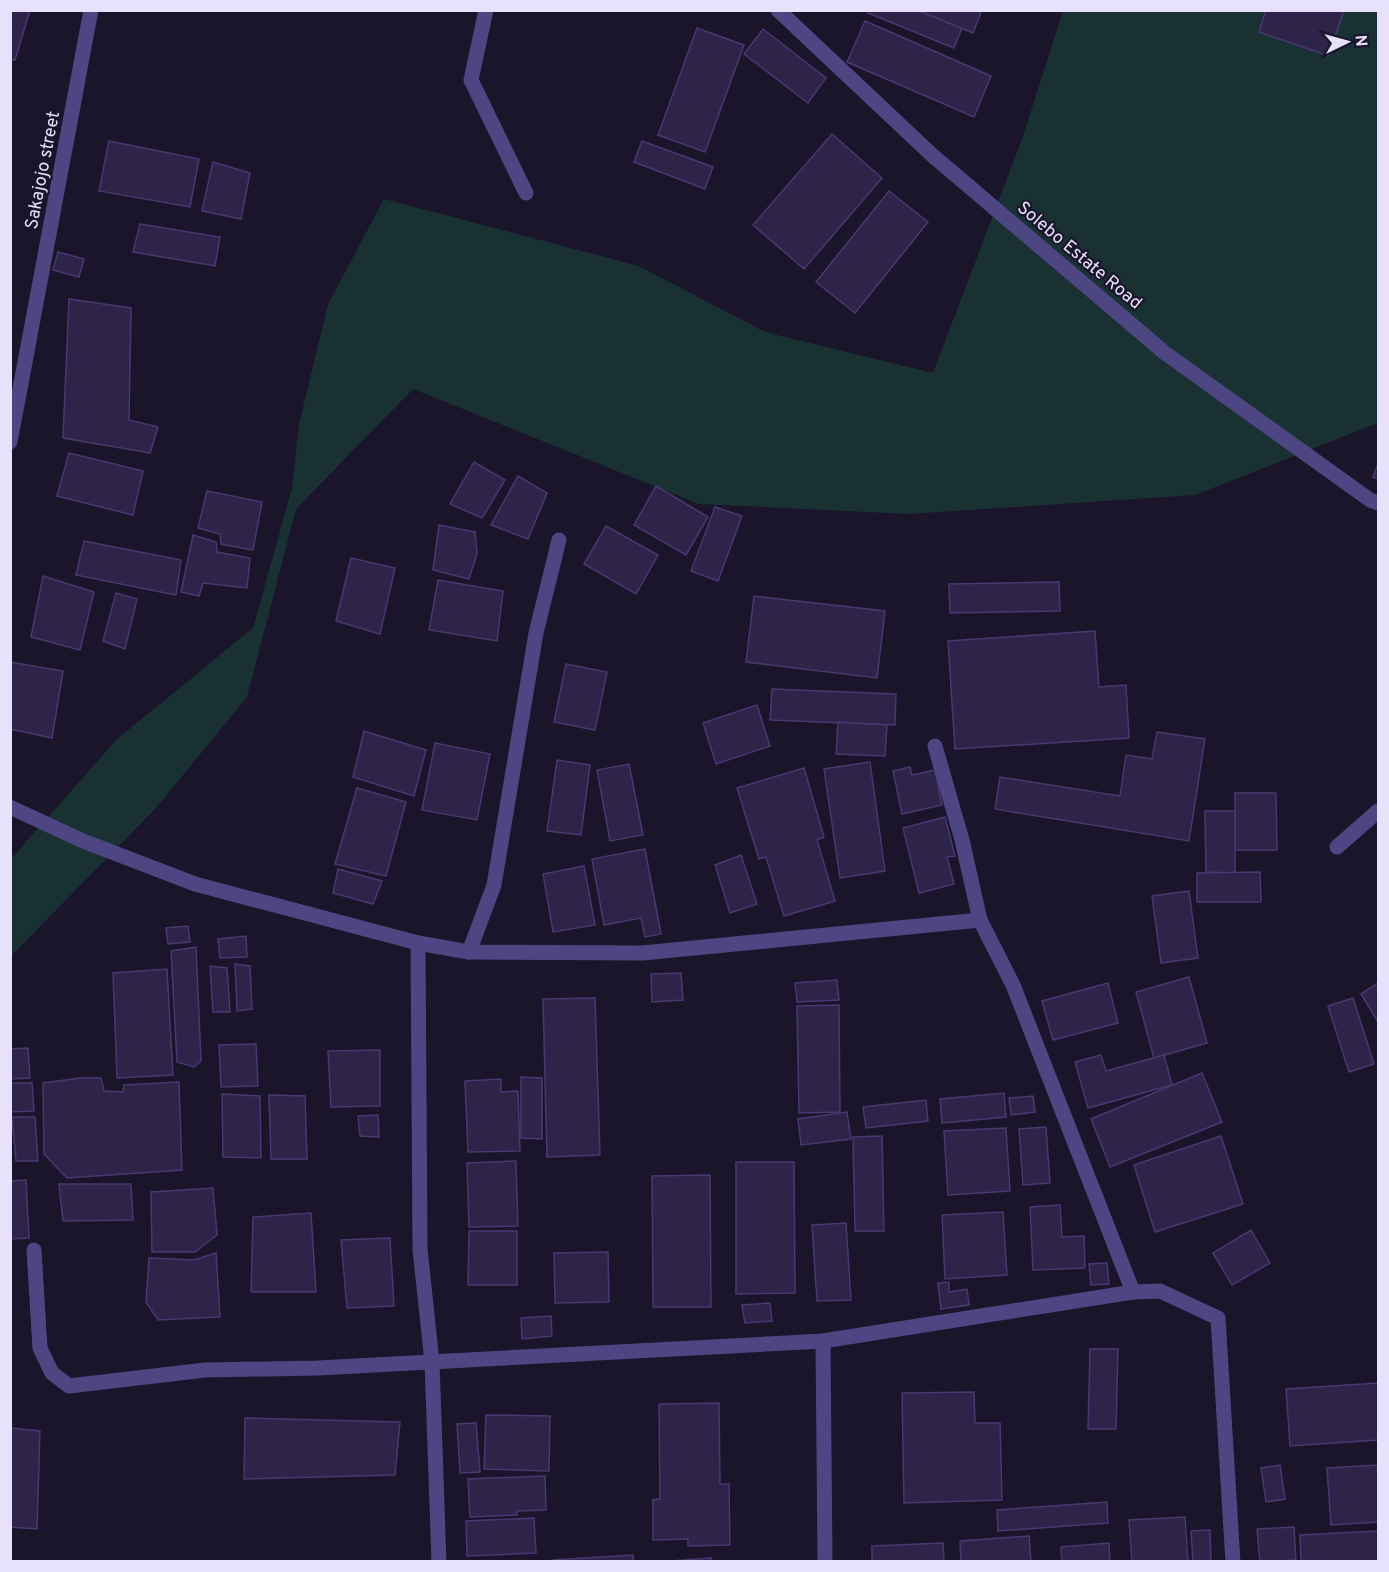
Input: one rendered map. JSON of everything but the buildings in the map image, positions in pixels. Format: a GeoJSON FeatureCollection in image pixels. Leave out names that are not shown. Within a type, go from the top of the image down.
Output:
{"type":"FeatureCollection","features":[{"type":"Feature","properties":{"kind":"street","name":"Sakajojo street"},"geometry":{"type":"LineString","coordinates":[[10,442],[91,10]]}},
{"type":"Feature","properties":{"kind":"street"},"geometry":{"type":"LineString","coordinates":[[486,10],[471,80],[525,193]]}},
{"type":"Feature","properties":{"kind":"street","name":"Solebo Estate Road"},"geometry":{"type":"LineString","coordinates":[[783,12],[932,155],[1166,353],[1370,500],[1378,503]]}},
{"type":"Feature","properties":{"kind":"street"},"geometry":{"type":"LineString","coordinates":[[469,952],[494,885],[536,633],[559,540]]}},
{"type":"Feature","properties":{"kind":"street"},"geometry":{"type":"LineString","coordinates":[[935,746],[962,840],[980,920],[1013,985],[1133,1292]]}},
{"type":"Feature","properties":{"kind":"street"},"geometry":{"type":"LineString","coordinates":[[10,807],[83,841],[195,884],[418,944],[469,952],[643,953],[980,920]]}},
{"type":"Feature","properties":{"kind":"street"},"geometry":{"type":"LineString","coordinates":[[1337,847],[1378,811]]}},
{"type":"Feature","properties":{"kind":"street"},"geometry":{"type":"LineString","coordinates":[[418,944],[420,1249],[432,1362],[439,1562]]}},
{"type":"Feature","properties":{"kind":"street"},"geometry":{"type":"LineString","coordinates":[[34,1250],[40,1348],[51,1373],[69,1386],[205,1370],[318,1368],[824,1341],[1133,1292],[1160,1291],[1218,1318],[1233,1562]]}},
{"type":"Feature","properties":{"kind":"street"},"geometry":{"type":"LineString","coordinates":[[824,1341],[825,1562]]}},
{"type":"Feature","properties":{"kind":"green space"},"geometry":{"type":"Polygon","coordinates":[[[1063,11],[1378,11],[1378,423],[1195,495],[909,514],[699,504],[413,389],[296,509],[247,697],[156,808],[11,956],[11,859],[116,740],[253,628],[292,488],[299,424],[328,304],[384,199],[639,266],[765,332],[933,373],[1022,139],[1063,11]]]}}]}
